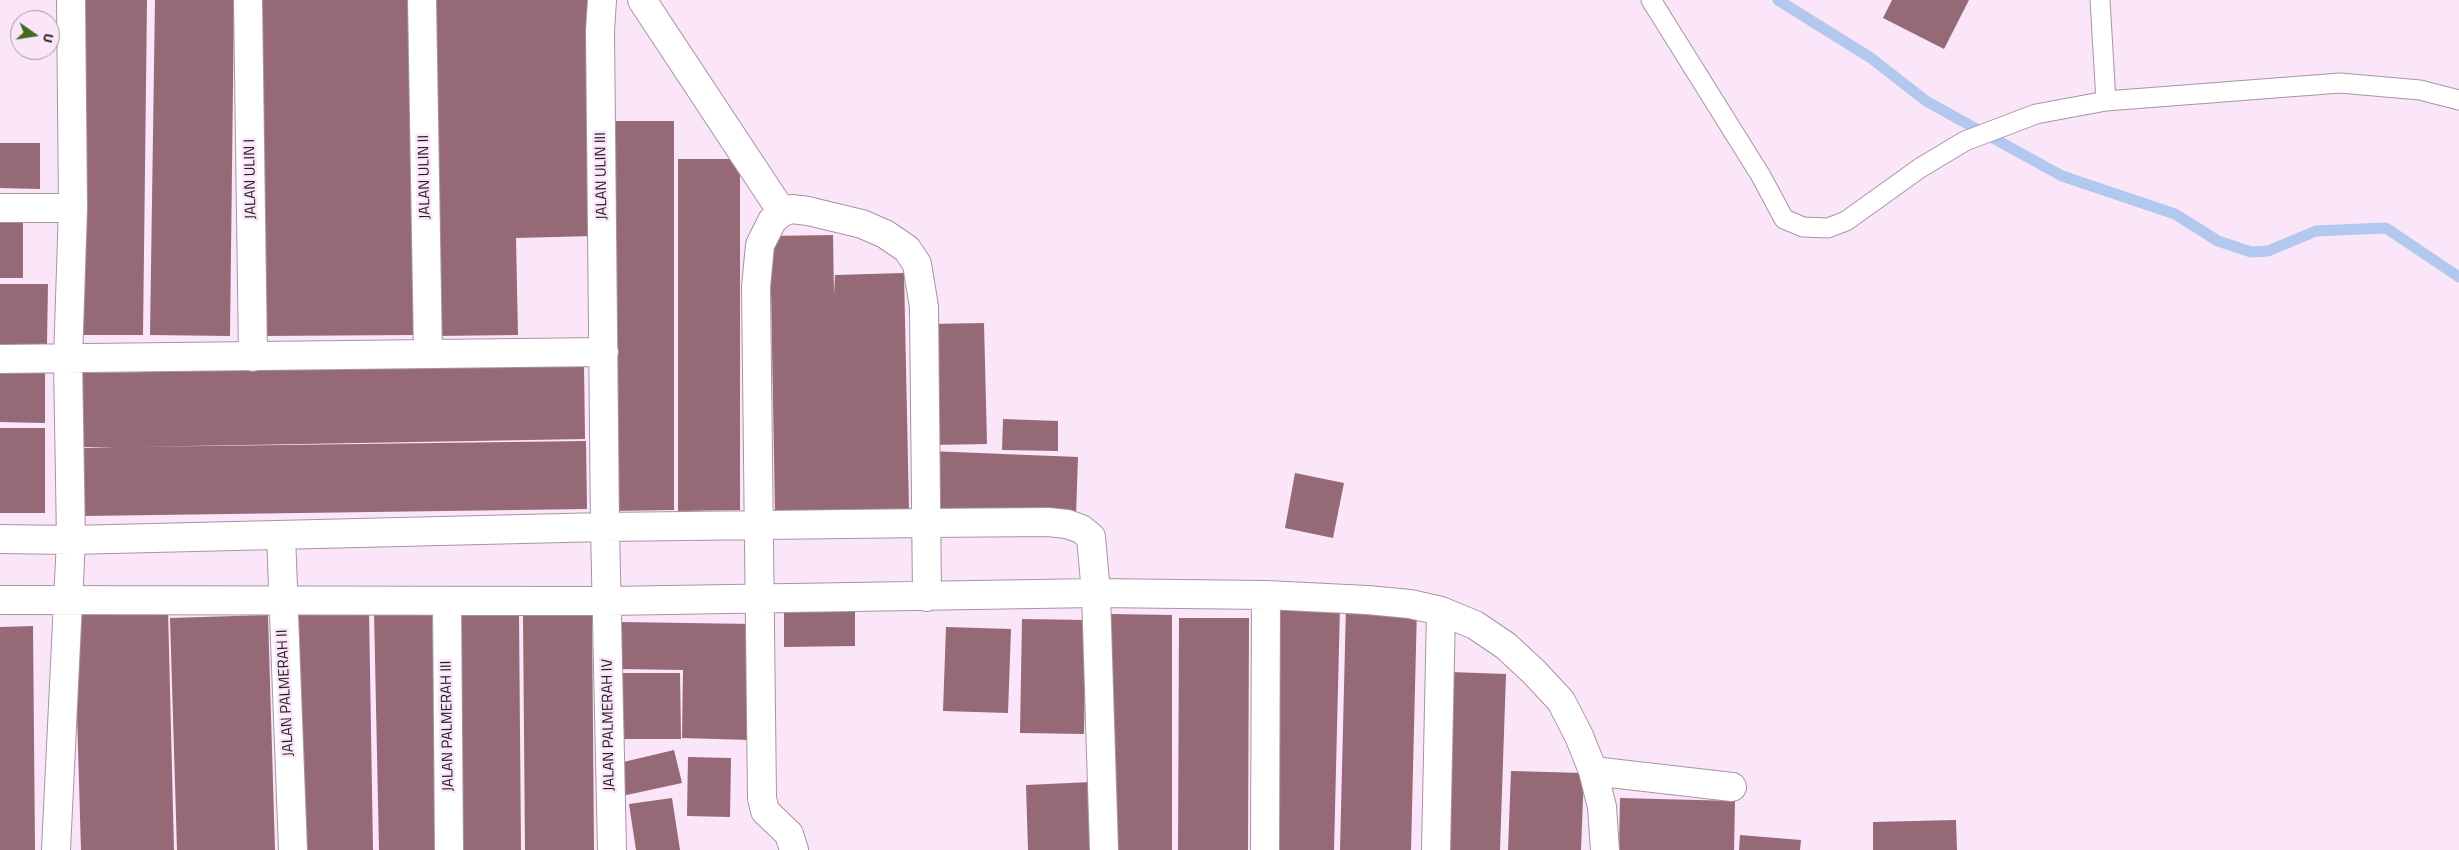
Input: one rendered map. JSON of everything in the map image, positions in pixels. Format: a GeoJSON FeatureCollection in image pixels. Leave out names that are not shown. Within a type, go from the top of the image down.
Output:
{"type":"FeatureCollection","features":[{"type":"Feature","properties":{"kind":"street"},"geometry":{"type":"LineString","coordinates":[[56,850],[66,601],[71,540],[68,360],[74,208],[71,0]]}},
{"type":"Feature","properties":{"kind":"street","name":"JALAN ULIN I"},"geometry":{"type":"LineString","coordinates":[[248,0],[253,357]]}},
{"type":"Feature","properties":{"kind":"street","name":"JALAN ULIN II"},"geometry":{"type":"LineString","coordinates":[[422,0],[428,354]]}},
{"type":"Feature","properties":{"kind":"street","name":"JALAN ULIN III"},"geometry":{"type":"LineString","coordinates":[[602,0],[600,31],[605,527]]}},
{"type":"Feature","properties":{"kind":"street"},"geometry":{"type":"LineString","coordinates":[[642,0],[782,212]]}},
{"type":"Feature","properties":{"kind":"street"},"geometry":{"type":"LineString","coordinates":[[0,208],[74,208]]}},
{"type":"Feature","properties":{"kind":"street"},"geometry":{"type":"LineString","coordinates":[[794,850],[789,834],[765,811],[762,798],[756,287],[760,245],[772,221],[782,212],[792,209],[808,211],[862,224],[885,234],[907,249],[917,264],[924,307],[927,596]]}},
{"type":"Feature","properties":{"kind":"street"},"geometry":{"type":"LineString","coordinates":[[0,359],[68,360],[604,352]]}},
{"type":"Feature","properties":{"kind":"street"},"geometry":{"type":"LineString","coordinates":[[0,539],[71,540],[605,527],[926,522],[1048,522],[1067,524],[1081,529],[1092,537],[1096,593],[1104,850]]}},
{"type":"Feature","properties":{"kind":"street","name":"JALAN PALMERAH IV"},"geometry":{"type":"LineString","coordinates":[[605,527],[612,850]]}},
{"type":"Feature","properties":{"kind":"street","name":"JALAN PALMERAH II"},"geometry":{"type":"LineString","coordinates":[[280,535],[293,850]]}},
{"type":"Feature","properties":{"kind":"street"},"geometry":{"type":"LineString","coordinates":[[0,600],[607,601],[1096,593],[1266,595],[1410,604],[1441,611],[1475,625],[1506,646],[1561,701],[1580,736],[1593,771],[1602,807],[1605,850]]}},
{"type":"Feature","properties":{"kind":"street"},"geometry":{"type":"LineString","coordinates":[[1265,850],[1266,595]]}},
{"type":"Feature","properties":{"kind":"street","name":"JALAN PALMERAH III"},"geometry":{"type":"LineString","coordinates":[[447,602],[449,850]]}},
{"type":"Feature","properties":{"kind":"street"},"geometry":{"type":"LineString","coordinates":[[1436,850],[1441,611]]}},
{"type":"Feature","properties":{"kind":"street"},"geometry":{"type":"LineString","coordinates":[[1593,771],[1732,787]]}},
{"type":"Feature","properties":{"kind":"lane"},"geometry":{"type":"LineString","coordinates":[[1651,0],[1761,176],[1784,219],[1803,227],[1828,228],[1846,221],[1920,168],[1965,141],[2036,114],[2106,101],[2340,83],[2420,90],[2459,100]]}},
{"type":"Feature","properties":{"kind":"lane"},"geometry":{"type":"LineString","coordinates":[[2100,0],[2106,101]]}},
{"type":"Feature","properties":{"kind":"building"},"geometry":{"type":"Polygon","coordinates":[[[81,0],[147,0],[143,335],[77,335],[81,0]]]}},
{"type":"Feature","properties":{"kind":"building"},"geometry":{"type":"Polygon","coordinates":[[[155,0],[234,0],[230,336],[150,335],[155,0]]]}},
{"type":"Feature","properties":{"kind":"building"},"geometry":{"type":"Polygon","coordinates":[[[260,0],[412,0],[413,335],[261,336],[260,0]]]}},
{"type":"Feature","properties":{"kind":"building"},"geometry":{"type":"Polygon","coordinates":[[[431,0],[592,0],[595,236],[516,238],[518,335],[436,336],[431,0]]]}},
{"type":"Feature","properties":{"kind":"building"},"geometry":{"type":"Polygon","coordinates":[[[1892,0],[1969,0],[1944,49],[1883,18],[1892,0]]]}},
{"type":"Feature","properties":{"kind":"building"},"geometry":{"type":"Polygon","coordinates":[[[612,121],[674,121],[674,510],[612,511],[612,121]]]}},
{"type":"Feature","properties":{"kind":"building"},"geometry":{"type":"Polygon","coordinates":[[[0,143],[40,143],[40,189],[0,188],[0,143]]]}},
{"type":"Feature","properties":{"kind":"building"},"geometry":{"type":"Polygon","coordinates":[[[678,159],[740,159],[740,510],[678,511],[678,159]]]}},
{"type":"Feature","properties":{"kind":"building"},"geometry":{"type":"Polygon","coordinates":[[[0,221],[23,221],[23,278],[0,278],[0,221]]]}},
{"type":"Feature","properties":{"kind":"building"},"geometry":{"type":"Polygon","coordinates":[[[833,235],[834,295],[835,275],[904,273],[909,510],[775,513],[770,236],[833,235]]]}},
{"type":"Feature","properties":{"kind":"building"},"geometry":{"type":"Polygon","coordinates":[[[0,284],[48,284],[47,344],[0,344],[0,284]]]}},
{"type":"Feature","properties":{"kind":"building"},"geometry":{"type":"Polygon","coordinates":[[[984,323],[987,444],[932,445],[930,324],[984,323]]]}},
{"type":"Feature","properties":{"kind":"building"},"geometry":{"type":"Polygon","coordinates":[[[0,363],[45,363],[45,423],[0,422],[0,363]]]}},
{"type":"Feature","properties":{"kind":"building"},"geometry":{"type":"Polygon","coordinates":[[[584,365],[585,439],[132,447],[586,441],[587,509],[84,516],[83,448],[115,447],[84,447],[82,373],[584,365]]]}},
{"type":"Feature","properties":{"kind":"building"},"geometry":{"type":"Polygon","coordinates":[[[1003,419],[1058,421],[1058,451],[1002,450],[1003,419]]]}},
{"type":"Feature","properties":{"kind":"building"},"geometry":{"type":"Polygon","coordinates":[[[0,428],[45,428],[45,513],[0,513],[0,428]]]}},
{"type":"Feature","properties":{"kind":"building"},"geometry":{"type":"Polygon","coordinates":[[[929,451],[1078,457],[1076,516],[927,510],[929,451]]]}},
{"type":"Feature","properties":{"kind":"building"},"geometry":{"type":"Polygon","coordinates":[[[1295,473],[1344,483],[1333,538],[1285,528],[1295,473]]]}},
{"type":"Feature","properties":{"kind":"building"},"geometry":{"type":"Polygon","coordinates":[[[855,604],[855,646],[784,647],[784,605],[855,604]]]}},
{"type":"Feature","properties":{"kind":"building"},"geometry":{"type":"Polygon","coordinates":[[[1276,605],[1340,606],[1334,850],[1270,850],[1276,605]]]}},
{"type":"Feature","properties":{"kind":"building"},"geometry":{"type":"Polygon","coordinates":[[[1346,606],[1417,607],[1411,850],[1340,850],[1346,606]]]}},
{"type":"Feature","properties":{"kind":"building"},"geometry":{"type":"Polygon","coordinates":[[[168,610],[174,850],[81,850],[74,613],[168,610]]]}},
{"type":"Feature","properties":{"kind":"building"},"geometry":{"type":"Polygon","coordinates":[[[432,610],[437,850],[379,850],[374,611],[432,610]]]}},
{"type":"Feature","properties":{"kind":"building"},"geometry":{"type":"Polygon","coordinates":[[[369,611],[373,850],[301,850],[296,613],[369,611]]]}},
{"type":"Feature","properties":{"kind":"building"},"geometry":{"type":"Polygon","coordinates":[[[1111,614],[1172,615],[1172,850],[1111,850],[1111,614]]]}},
{"type":"Feature","properties":{"kind":"building"},"geometry":{"type":"Polygon","coordinates":[[[268,615],[275,850],[177,850],[170,618],[268,615]]]}},
{"type":"Feature","properties":{"kind":"building"},"geometry":{"type":"Polygon","coordinates":[[[519,615],[521,850],[459,850],[456,616],[519,615]]]}},
{"type":"Feature","properties":{"kind":"building"},"geometry":{"type":"Polygon","coordinates":[[[592,615],[594,850],[525,850],[523,616],[592,615]]]}},
{"type":"Feature","properties":{"kind":"building"},"geometry":{"type":"Polygon","coordinates":[[[1179,618],[1249,618],[1248,850],[1178,850],[1179,618]]]}},
{"type":"Feature","properties":{"kind":"building"},"geometry":{"type":"Polygon","coordinates":[[[1022,619],[1086,620],[1084,734],[1020,733],[1022,619]]]}},
{"type":"Feature","properties":{"kind":"building"},"geometry":{"type":"Polygon","coordinates":[[[621,622],[752,624],[750,740],[682,738],[683,670],[620,669],[621,622]]]}},
{"type":"Feature","properties":{"kind":"building"},"geometry":{"type":"Polygon","coordinates":[[[33,626],[35,850],[0,850],[0,627],[33,626]]]}},
{"type":"Feature","properties":{"kind":"building"},"geometry":{"type":"Polygon","coordinates":[[[946,627],[1011,629],[1008,713],[943,711],[946,627]]]}},
{"type":"Feature","properties":{"kind":"building"},"geometry":{"type":"Polygon","coordinates":[[[1450,672],[1506,674],[1500,850],[1444,850],[1450,672]]]}},
{"type":"Feature","properties":{"kind":"building"},"geometry":{"type":"Polygon","coordinates":[[[622,673],[680,673],[681,739],[621,739],[622,673]]]}},
{"type":"Feature","properties":{"kind":"building"},"geometry":{"type":"Polygon","coordinates":[[[674,750],[682,783],[622,796],[615,764],[674,750]]]}},
{"type":"Feature","properties":{"kind":"building"},"geometry":{"type":"Polygon","coordinates":[[[688,757],[731,758],[730,817],[687,816],[688,757]]]}},
{"type":"Feature","properties":{"kind":"building"},"geometry":{"type":"Polygon","coordinates":[[[1511,771],[1584,773],[1581,850],[1508,850],[1511,771]]]}},
{"type":"Feature","properties":{"kind":"building"},"geometry":{"type":"Polygon","coordinates":[[[1091,782],[1093,850],[1028,850],[1026,785],[1091,782]]]}},
{"type":"Feature","properties":{"kind":"building"},"geometry":{"type":"Polygon","coordinates":[[[672,798],[680,850],[636,850],[629,804],[672,798]]]}},
{"type":"Feature","properties":{"kind":"building"},"geometry":{"type":"Polygon","coordinates":[[[1620,798],[1735,801],[1734,850],[1619,850],[1620,798]]]}},
{"type":"Feature","properties":{"kind":"building"},"geometry":{"type":"Polygon","coordinates":[[[1956,820],[1957,850],[1873,850],[1873,822],[1956,820]]]}},
{"type":"Feature","properties":{"kind":"building"},"geometry":{"type":"Polygon","coordinates":[[[1740,835],[1801,840],[1800,850],[1739,850],[1740,835]]]}},
{"type":"Feature","properties":{"kind":"waterway"},"geometry":{"type":"LineString","coordinates":[[1778,0],[1871,58],[1926,101],[2062,176],[2175,214],[2218,241],[2251,252],[2268,251],[2316,231],[2386,228],[2459,277]]}}]}
